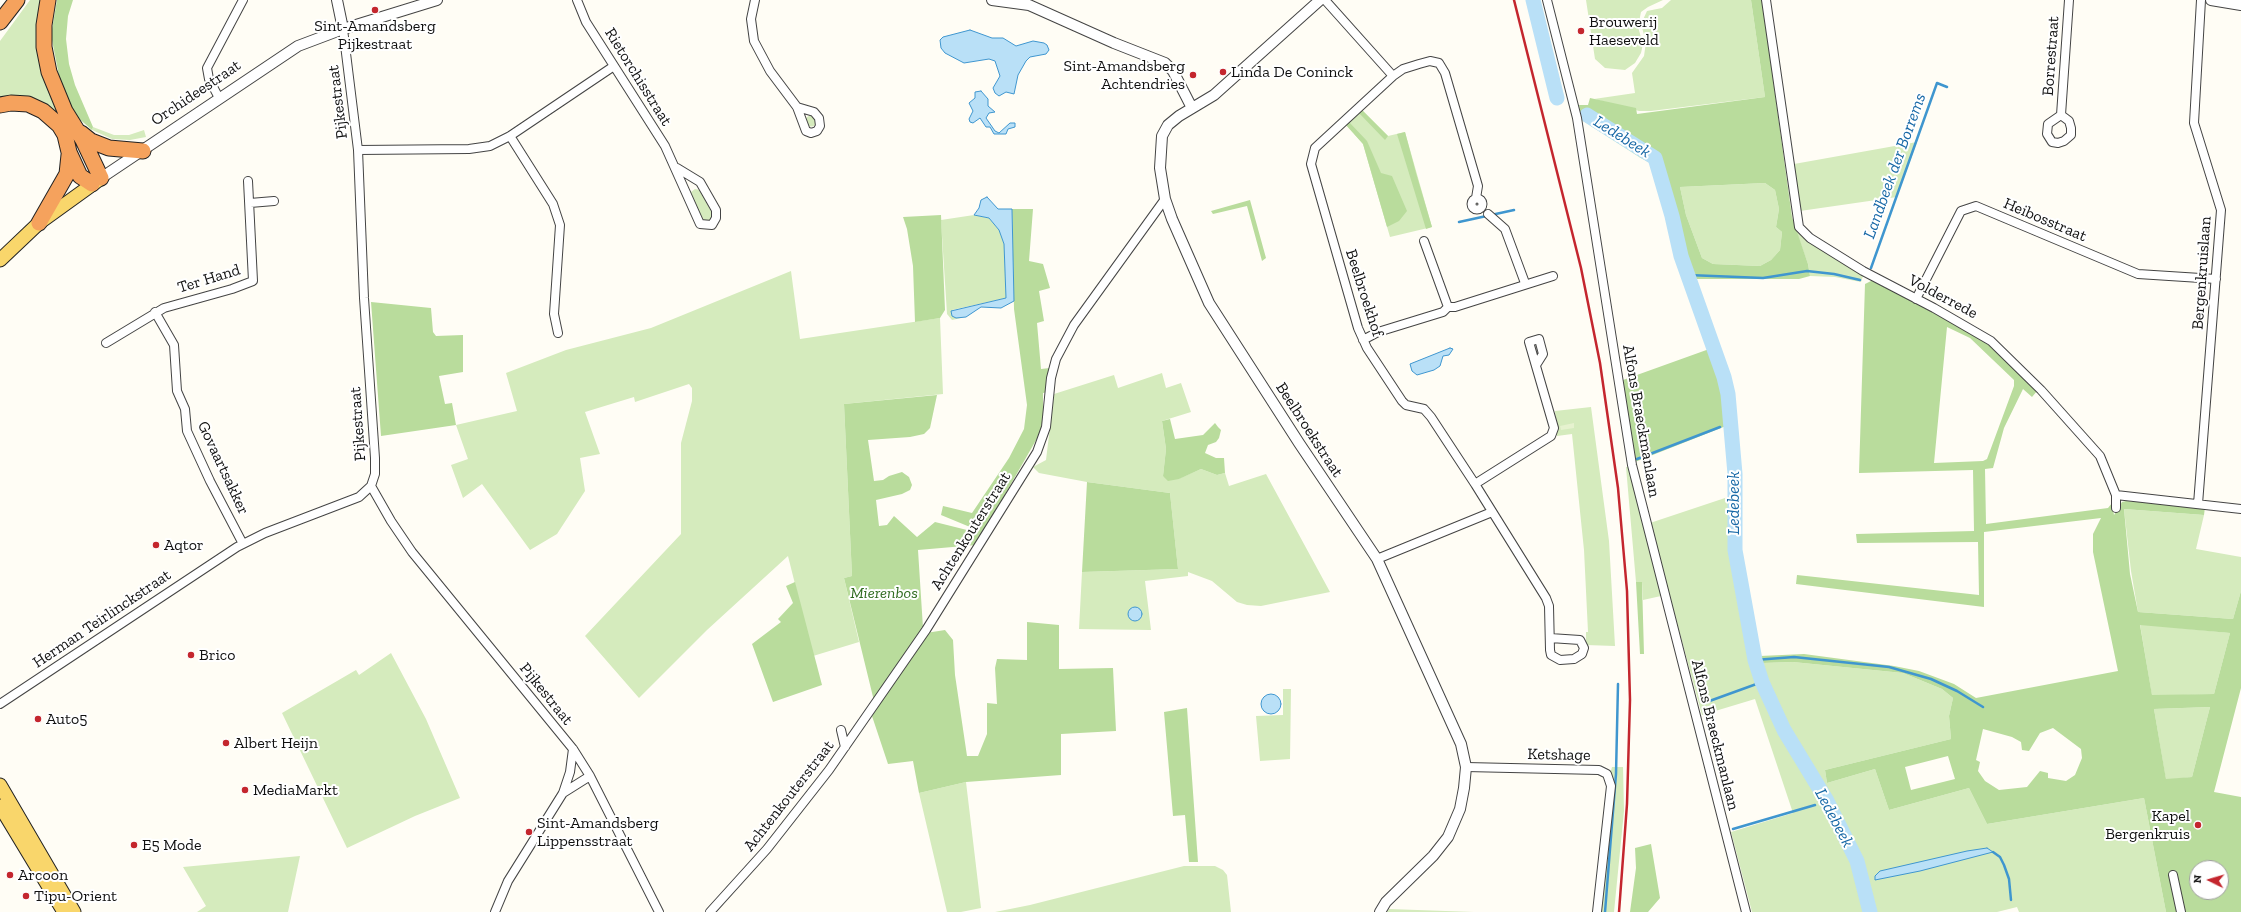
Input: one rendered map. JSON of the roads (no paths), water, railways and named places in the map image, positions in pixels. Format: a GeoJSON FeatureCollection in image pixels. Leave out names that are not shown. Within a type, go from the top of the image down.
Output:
{"type":"FeatureCollection","features":[{"type":"Feature","properties":{"kind":"highway"},"geometry":{"type":"LineString","coordinates":[[0,22],[17,0]]}},
{"type":"Feature","properties":{"kind":"highway"},"geometry":{"type":"LineString","coordinates":[[48,0],[44,25],[44,47],[49,72],[65,111],[76,129],[96,181]]}},
{"type":"Feature","properties":{"kind":"highway"},"geometry":{"type":"LineString","coordinates":[[0,105],[11,103],[28,104],[43,111],[59,125],[65,135],[69,152],[80,176],[96,181]]}},
{"type":"Feature","properties":{"kind":"highway"},"geometry":{"type":"LineString","coordinates":[[76,129],[91,141],[109,148],[143,151]]}},
{"type":"Feature","properties":{"kind":"highway"},"geometry":{"type":"LineString","coordinates":[[39,223],[61,187],[67,174],[69,152]]}},
{"type":"Feature","properties":{"kind":"main road","name":"Orchideestraat"},"geometry":{"type":"LineString","coordinates":[[0,260],[39,223],[96,181]]}},
{"type":"Feature","properties":{"kind":"main road"},"geometry":{"type":"LineString","coordinates":[[0,785],[74,912]]}},
{"type":"Feature","properties":{"kind":"main road"},"geometry":{"type":"LineString","coordinates":[[0,806],[64,912]]}},
{"type":"Feature","properties":{"kind":"street"},"geometry":{"type":"LineString","coordinates":[[219,98],[209,79],[207,68],[243,0]]}},
{"type":"Feature","properties":{"kind":"street"},"geometry":{"type":"LineString","coordinates":[[337,0],[343,29]]}},
{"type":"Feature","properties":{"kind":"street","name":"Orchideestraat"},"geometry":{"type":"LineString","coordinates":[[96,181],[298,46],[343,29],[437,0]]}},
{"type":"Feature","properties":{"kind":"street","name":"Rietorchisstraat"},"geometry":{"type":"LineString","coordinates":[[577,0],[586,22],[665,146],[700,224],[712,225],[716,218],[716,210],[700,182],[676,168]]}},
{"type":"Feature","properties":{"kind":"street"},"geometry":{"type":"LineString","coordinates":[[755,0],[751,19],[754,41],[770,71],[797,107]]}},
{"type":"Feature","properties":{"kind":"street"},"geometry":{"type":"LineString","coordinates":[[992,0],[1030,3],[1167,64],[1176,76],[1192,108]]}},
{"type":"Feature","properties":{"kind":"street","name":"Beelbroekstraat"},"geometry":{"type":"LineString","coordinates":[[1320,0],[1214,95],[1173,121],[1162,136],[1160,168],[1165,199],[1176,232],[1209,303],[1299,443],[1377,559],[1451,719],[1460,744],[1466,767],[1460,810],[1448,837],[1433,856],[1386,902],[1380,912]]}},
{"type":"Feature","properties":{"kind":"street"},"geometry":{"type":"LineString","coordinates":[[1325,0],[1393,76]]}},
{"type":"Feature","properties":{"kind":"street","name":"Alfons Braeckmanlaan"},"geometry":{"type":"LineString","coordinates":[[1547,0],[1578,118],[1632,465],[1746,912]]}},
{"type":"Feature","properties":{"kind":"street","name":"Volderrede"},"geometry":{"type":"LineString","coordinates":[[1766,0],[1799,227],[1810,238],[1863,271],[1977,332],[1997,347],[2041,390],[2100,456],[2116,495]]}},
{"type":"Feature","properties":{"kind":"street","name":"Borrestraat"},"geometry":{"type":"LineString","coordinates":[[2061,115],[2069,0]]}},
{"type":"Feature","properties":{"kind":"street","name":"Bergenkruislaan"},"geometry":{"type":"LineString","coordinates":[[2198,504],[2221,210],[2194,123],[2201,0]]}},
{"type":"Feature","properties":{"kind":"street"},"geometry":{"type":"LineString","coordinates":[[2211,0],[2241,4]]}},
{"type":"Feature","properties":{"kind":"street","name":"Pijkestraat"},"geometry":{"type":"LineString","coordinates":[[343,29],[358,150],[364,298],[375,458],[375,474],[371,486],[390,521],[412,552],[572,749],[590,776],[563,793]]}},
{"type":"Feature","properties":{"kind":"street","name":"Beelbroekhof"},"geometry":{"type":"LineString","coordinates":[[1476,198],[1478,186],[1445,73],[1439,63],[1430,61],[1418,64],[1403,69],[1393,76],[1315,148],[1311,155],[1313,172],[1358,328],[1402,401],[1406,405],[1424,409],[1475,484],[1546,598],[1549,606],[1550,638]]}},
{"type":"Feature","properties":{"kind":"street"},"geometry":{"type":"LineString","coordinates":[[358,150],[469,149],[490,146],[510,136],[614,66]]}},
{"type":"Feature","properties":{"kind":"street"},"geometry":{"type":"LineString","coordinates":[[510,136],[553,204],[560,225],[554,314],[558,333]]}},
{"type":"Feature","properties":{"kind":"street","name":"Ter Hand"},"geometry":{"type":"LineString","coordinates":[[106,343],[155,312],[174,305],[232,289],[253,281],[248,182]]}},
{"type":"Feature","properties":{"kind":"street","name":"Achtenkouterstraat"},"geometry":{"type":"LineString","coordinates":[[710,912],[767,849],[845,747],[926,630],[1037,452],[1047,422],[1051,378],[1056,359],[1074,325],[1165,199]]}},
{"type":"Feature","properties":{"kind":"street"},"geometry":{"type":"LineString","coordinates":[[250,203],[274,201]]}},
{"type":"Feature","properties":{"kind":"street","name":"Heibosstraat"},"geometry":{"type":"LineString","coordinates":[[1916,299],[1961,211],[1976,206],[2138,274],[2216,279]]}},
{"type":"Feature","properties":{"kind":"street"},"geometry":{"type":"LineString","coordinates":[[1490,215],[1505,229],[1526,284]]}},
{"type":"Feature","properties":{"kind":"street"},"geometry":{"type":"LineString","coordinates":[[1424,241],[1448,307]]}},
{"type":"Feature","properties":{"kind":"street"},"geometry":{"type":"LineString","coordinates":[[1448,307],[1455,308],[1553,276]]}},
{"type":"Feature","properties":{"kind":"street"},"geometry":{"type":"LineString","coordinates":[[1364,340],[1378,332],[1443,312],[1448,307]]}},
{"type":"Feature","properties":{"kind":"street","name":"Govaartsakker"},"geometry":{"type":"LineString","coordinates":[[155,312],[174,345],[177,391],[185,409],[187,431],[243,544]]}},
{"type":"Feature","properties":{"kind":"street"},"geometry":{"type":"LineString","coordinates":[[1475,484],[1551,436],[1554,428],[1536,365]]}},
{"type":"Feature","properties":{"kind":"street","name":"Herman Teirlinckstraat"},"geometry":{"type":"LineString","coordinates":[[0,704],[123,621],[243,544],[265,533],[359,497],[371,486]]}},
{"type":"Feature","properties":{"kind":"street"},"geometry":{"type":"LineString","coordinates":[[2116,508],[2116,495],[2241,509]]}},
{"type":"Feature","properties":{"kind":"street"},"geometry":{"type":"LineString","coordinates":[[1377,559],[1492,512]]}},
{"type":"Feature","properties":{"kind":"street"},"geometry":{"type":"LineString","coordinates":[[841,730],[845,747]]}},
{"type":"Feature","properties":{"kind":"street","name":"Pijkestraat"},"geometry":{"type":"LineString","coordinates":[[495,912],[508,881],[563,793],[570,772],[572,749]]}},
{"type":"Feature","properties":{"kind":"street","name":"Ketshage"},"geometry":{"type":"LineString","coordinates":[[1466,767],[1598,770],[1607,774],[1610,786],[1597,912]]}},
{"type":"Feature","properties":{"kind":"street"},"geometry":{"type":"LineString","coordinates":[[590,776],[659,912]]}},
{"type":"Feature","properties":{"kind":"street"},"geometry":{"type":"LineString","coordinates":[[2174,875],[2181,912]]}},
{"type":"Feature","properties":{"kind":"water"},"geometry":{"type":"Polygon","coordinates":[[[970,30],[992,38],[1003,38],[1016,46],[1033,41],[1044,43],[1047,45],[1049,50],[1046,54],[1030,57],[1026,61],[1018,75],[1014,94],[1006,92],[999,96],[995,93],[993,88],[1000,76],[995,61],[989,59],[964,63],[945,53],[941,48],[940,40],[943,37],[970,30]]]}},
{"type":"Feature","properties":{"kind":"water"},"geometry":{"type":"Polygon","coordinates":[[[981,91],[988,99],[988,106],[995,112],[989,113],[986,118],[995,131],[999,133],[1010,123],[1015,123],[1015,127],[1008,129],[1006,134],[994,134],[990,127],[986,127],[980,118],[973,123],[970,122],[969,119],[973,111],[969,103],[975,98],[975,92],[981,91]]]}},
{"type":"Feature","properties":{"kind":"water"},"geometry":{"type":"Polygon","coordinates":[[[987,197],[998,209],[1012,209],[1014,301],[1001,308],[981,307],[966,317],[956,318],[952,316],[951,311],[1006,298],[1004,244],[999,230],[989,218],[974,215],[979,208],[981,200],[987,197]]]}},
{"type":"Feature","properties":{"kind":"water"},"geometry":{"type":"Polygon","coordinates":[[[1450,348],[1453,349],[1449,355],[1443,356],[1440,366],[1434,370],[1417,375],[1412,371],[1410,364],[1450,348]]]}},
{"type":"Feature","properties":{"kind":"water"},"geometry":{"type":"Polygon","coordinates":[[[1132,607],[1138,607],[1142,611],[1142,617],[1138,621],[1132,621],[1128,617],[1128,611],[1132,607]]]}},
{"type":"Feature","properties":{"kind":"water"},"geometry":{"type":"Polygon","coordinates":[[[1267,694],[1275,694],[1281,700],[1281,708],[1275,714],[1267,714],[1261,708],[1261,700],[1267,694]]]}},
{"type":"Feature","properties":{"kind":"water"},"geometry":{"type":"Polygon","coordinates":[[[1987,848],[1993,852],[1920,871],[1875,880],[1875,876],[1880,871],[1967,851],[1987,848]]]}},
{"type":"Feature","properties":{"kind":"waterway","name":"Ledebeek"},"geometry":{"type":"LineString","coordinates":[[1533,0],[1557,98]]}},
{"type":"Feature","properties":{"kind":"waterway","name":"Landbeek der Borrems"},"geometry":{"type":"LineString","coordinates":[[1871,268],[1937,83],[1947,87]]}},
{"type":"Feature","properties":{"kind":"waterway","name":"Ledebeek"},"geometry":{"type":"LineString","coordinates":[[1587,115],[1655,158],[1672,216],[1681,256],[1724,377],[1728,394],[1735,474],[1735,550],[1755,660],[1762,682],[1784,730],[1827,801],[1857,861],[1870,912]]}},
{"type":"Feature","properties":{"kind":"waterway"},"geometry":{"type":"LineString","coordinates":[[1459,222],[1514,210]]}},
{"type":"Feature","properties":{"kind":"waterway","name":"Landbeek der Borrems"},"geometry":{"type":"LineString","coordinates":[[1688,275],[1763,278],[1807,271],[1834,274],[1860,280]]}},
{"type":"Feature","properties":{"kind":"waterway"},"geometry":{"type":"LineString","coordinates":[[1637,459],[1720,427]]}},
{"type":"Feature","properties":{"kind":"waterway"},"geometry":{"type":"LineString","coordinates":[[1755,660],[1794,657],[1889,667],[1931,679],[1957,691],[1983,707]]}},
{"type":"Feature","properties":{"kind":"waterway"},"geometry":{"type":"LineString","coordinates":[[1704,703],[1762,682]]}},
{"type":"Feature","properties":{"kind":"waterway"},"geometry":{"type":"LineString","coordinates":[[1605,912],[1616,774],[1618,684]]}},
{"type":"Feature","properties":{"kind":"waterway"},"geometry":{"type":"LineString","coordinates":[[1733,829],[1815,805]]}},
{"type":"Feature","properties":{"kind":"waterway"},"geometry":{"type":"LineString","coordinates":[[1993,852],[2000,857],[2004,865],[2009,879],[2011,900]]}},
{"type":"Feature","properties":{"kind":"railway"},"geometry":{"type":"LineString","coordinates":[[1514,0],[1581,268],[1600,363],[1618,488],[1627,591],[1630,700],[1627,804],[1619,912]]}},
{"type":"Feature","properties":{"kind":"place","name":"Sint-Amandsberg Pijkestraat"},"geometry":{"type":"Point","coordinates":[375,10]}},
{"type":"Feature","properties":{"kind":"place","name":"Brouwerij Haeseveld"},"geometry":{"type":"Point","coordinates":[1581,31]}},
{"type":"Feature","properties":{"kind":"place","name":"Linda De Coninck"},"geometry":{"type":"Point","coordinates":[1223,72]}},
{"type":"Feature","properties":{"kind":"place","name":"Sint-Amandsberg Achtendries"},"geometry":{"type":"Point","coordinates":[1193,75]}},
{"type":"Feature","properties":{"kind":"place","name":"Aqtor"},"geometry":{"type":"Point","coordinates":[156,545]}},
{"type":"Feature","properties":{"kind":"place","name":"Brico"},"geometry":{"type":"Point","coordinates":[191,655]}},
{"type":"Feature","properties":{"kind":"place","name":"Auto5"},"geometry":{"type":"Point","coordinates":[38,719]}},
{"type":"Feature","properties":{"kind":"place","name":"Albert Heijn"},"geometry":{"type":"Point","coordinates":[226,743]}},
{"type":"Feature","properties":{"kind":"place","name":"MediaMarkt"},"geometry":{"type":"Point","coordinates":[245,790]}},
{"type":"Feature","properties":{"kind":"place","name":"Kapel Bergenkruis"},"geometry":{"type":"Point","coordinates":[2198,825]}},
{"type":"Feature","properties":{"kind":"place","name":"Sint-Amandsberg Lippensstraat"},"geometry":{"type":"Point","coordinates":[529,832]}},
{"type":"Feature","properties":{"kind":"place","name":"E5 Mode"},"geometry":{"type":"Point","coordinates":[134,845]}},
{"type":"Feature","properties":{"kind":"place","name":"Arcoon"},"geometry":{"type":"Point","coordinates":[10,875]}},
{"type":"Feature","properties":{"kind":"place","name":"Tipu-Orient"},"geometry":{"type":"Point","coordinates":[26,896]}},
{"type":"Feature","properties":{"kind":"park label","name":"Mierenbos"},"geometry":{"type":"Point","coordinates":[884,593]}}]}
